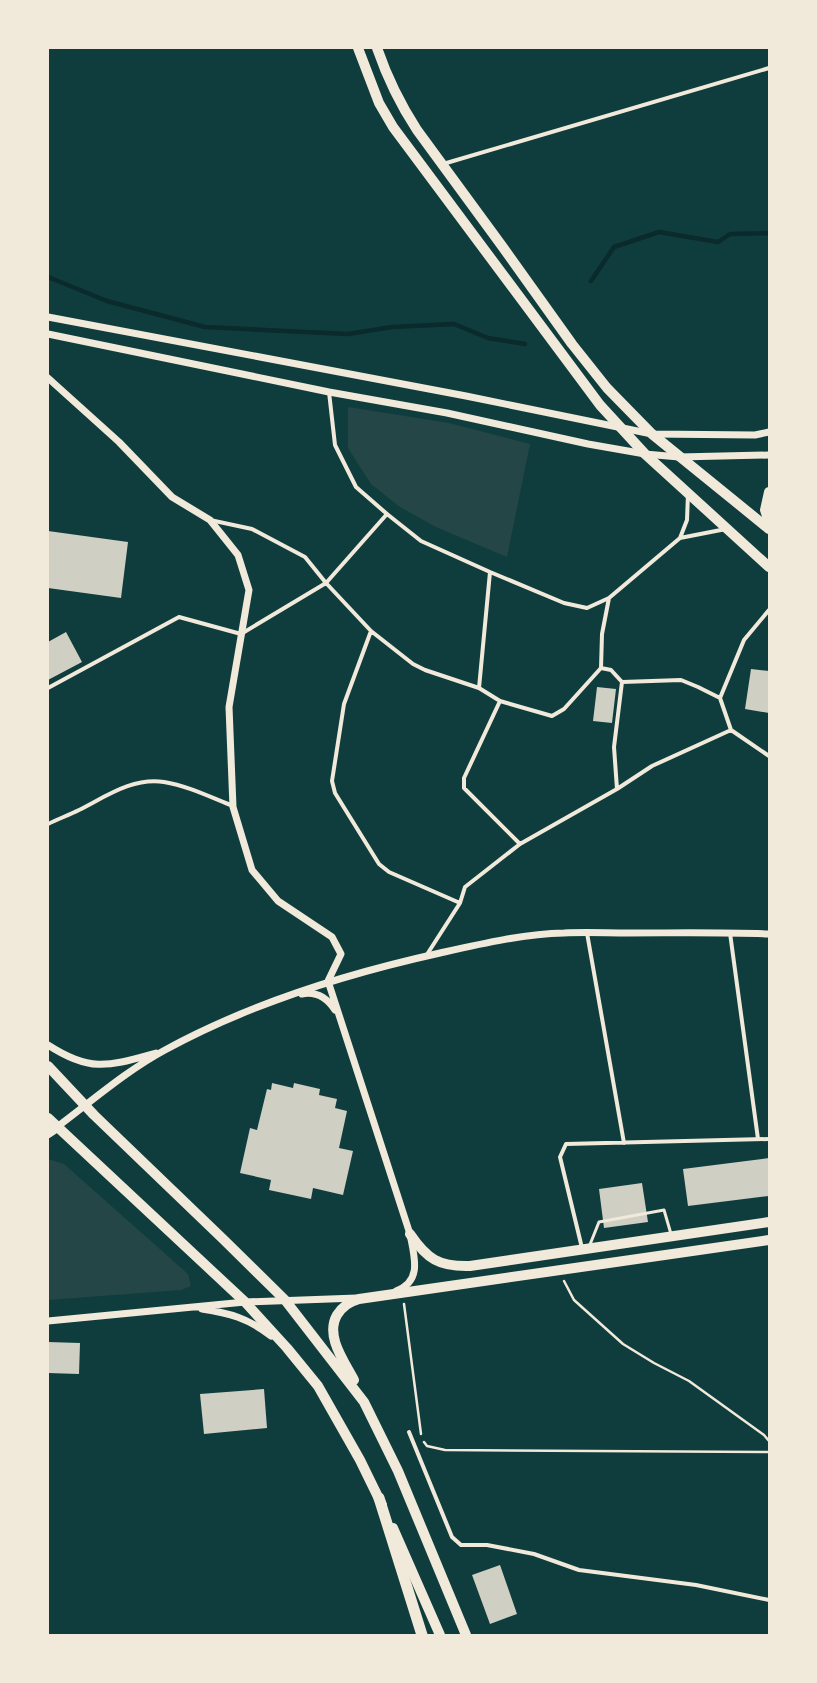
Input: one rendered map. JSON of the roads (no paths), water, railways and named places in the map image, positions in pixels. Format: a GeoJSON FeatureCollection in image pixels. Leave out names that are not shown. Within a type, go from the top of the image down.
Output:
{"type":"FeatureCollection","features":[{"type":"Feature","properties":{"kind":"highway"},"geometry":{"type":"LineString","coordinates":[[379,1498],[422,1635]]}},
{"type":"Feature","properties":{"kind":"main road"},"geometry":{"type":"LineString","coordinates":[[358,48],[379,103],[405,145],[600,405],[645,454],[769,567]]}},
{"type":"Feature","properties":{"kind":"main road"},"geometry":{"type":"LineString","coordinates":[[377,48],[394,91],[405,112],[572,344],[607,388],[652,434],[769,529]]}},
{"type":"Feature","properties":{"kind":"main road"},"geometry":{"type":"LineString","coordinates":[[769,492],[765,510],[769,522]]}},
{"type":"Feature","properties":{"kind":"main road"},"geometry":{"type":"LineString","coordinates":[[48,1066],[85,1106],[285,1300],[364,1402]]}},
{"type":"Feature","properties":{"kind":"main road"},"geometry":{"type":"LineString","coordinates":[[48,1118],[245,1302],[287,1348],[318,1386],[360,1460],[379,1498],[440,1635]]}},
{"type":"Feature","properties":{"kind":"main road"},"geometry":{"type":"LineString","coordinates":[[48,1133],[57,1127]]}},
{"type":"Feature","properties":{"kind":"main road"},"geometry":{"type":"LineString","coordinates":[[410,1234],[420,1249],[435,1261],[446,1265],[470,1266],[769,1222]]}},
{"type":"Feature","properties":{"kind":"main road"},"geometry":{"type":"LineString","coordinates":[[466,1635],[398,1471],[335,1342],[332,1329],[335,1318],[341,1309],[349,1302],[378,1296],[769,1240]]}},
{"type":"Feature","properties":{"kind":"street"},"geometry":{"type":"LineString","coordinates":[[441,164],[769,68]]}},
{"type":"Feature","properties":{"kind":"street"},"geometry":{"type":"LineString","coordinates":[[48,317],[466,396],[652,434],[755,435],[769,432]]}},
{"type":"Feature","properties":{"kind":"street"},"geometry":{"type":"LineString","coordinates":[[48,334],[329,392],[645,454],[679,457],[769,455]]}},
{"type":"Feature","properties":{"kind":"street"},"geometry":{"type":"LineString","coordinates":[[48,378],[119,442],[172,497],[210,520],[252,530],[305,557],[326,583],[371,631],[413,664],[425,670],[479,688],[500,701],[552,716],[564,709],[601,668],[602,634],[609,598]]}},
{"type":"Feature","properties":{"kind":"street"},"geometry":{"type":"LineString","coordinates":[[329,392],[335,445],[356,487],[421,541],[490,572],[564,602],[587,608],[609,598],[680,538],[687,520],[688,493]]}},
{"type":"Feature","properties":{"kind":"street"},"geometry":{"type":"LineString","coordinates":[[48,688],[179,617],[241,634],[326,583],[387,514]]}},
{"type":"Feature","properties":{"kind":"street"},"geometry":{"type":"LineString","coordinates":[[48,1320],[245,1302],[378,1296],[402,1289],[411,1280],[415,1266],[410,1234],[328,981],[340,954],[332,937],[278,901],[252,870],[233,806],[229,707],[249,590],[238,555],[210,520]]}},
{"type":"Feature","properties":{"kind":"street"},"geometry":{"type":"LineString","coordinates":[[680,538],[727,529]]}},
{"type":"Feature","properties":{"kind":"street"},"geometry":{"type":"LineString","coordinates":[[479,688],[490,572]]}},
{"type":"Feature","properties":{"kind":"street"},"geometry":{"type":"LineString","coordinates":[[769,610],[744,640],[720,698],[731,730],[769,756]]}},
{"type":"Feature","properties":{"kind":"street"},"geometry":{"type":"LineString","coordinates":[[371,631],[344,704],[332,780],[334,793],[379,864],[389,872],[460,903]]}},
{"type":"Feature","properties":{"kind":"street"},"geometry":{"type":"LineString","coordinates":[[601,668],[611,670],[622,682],[681,680],[720,698]]}},
{"type":"Feature","properties":{"kind":"street"},"geometry":{"type":"LineString","coordinates":[[617,789],[614,747],[622,682]]}},
{"type":"Feature","properties":{"kind":"street"},"geometry":{"type":"LineString","coordinates":[[500,701],[464,778],[464,788],[520,844]]}},
{"type":"Feature","properties":{"kind":"street"},"geometry":{"type":"LineString","coordinates":[[426,956],[460,903],[465,887],[520,844],[617,789],[652,766],[731,730]]}},
{"type":"Feature","properties":{"kind":"street"},"geometry":{"type":"LineString","coordinates":[[48,824],[78,811],[111,792],[138,782],[163,782],[192,790],[233,806]]}},
{"type":"Feature","properties":{"kind":"street"},"geometry":{"type":"LineString","coordinates":[[57,1127],[144,1063],[195,1035],[328,981],[386,965],[466,947],[526,937],[564,933],[769,934]]}},
{"type":"Feature","properties":{"kind":"street"},"geometry":{"type":"LineString","coordinates":[[730,933],[758,1139]]}},
{"type":"Feature","properties":{"kind":"street"},"geometry":{"type":"LineString","coordinates":[[587,934],[624,1143]]}},
{"type":"Feature","properties":{"kind":"street"},"geometry":{"type":"LineString","coordinates":[[290,996],[307,993],[323,996],[330,1002],[340,1019]]}},
{"type":"Feature","properties":{"kind":"street"},"geometry":{"type":"LineString","coordinates":[[48,1045],[64,1056],[79,1062],[92,1064],[120,1063],[164,1051]]}},
{"type":"Feature","properties":{"kind":"street"},"geometry":{"type":"LineString","coordinates":[[585,1248],[560,1156],[566,1144],[769,1139]]}},
{"type":"Feature","properties":{"kind":"street"},"geometry":{"type":"LineString","coordinates":[[190,1307],[229,1313],[242,1318],[258,1326],[287,1348]]}},
{"type":"Feature","properties":{"kind":"street"},"geometry":{"type":"LineString","coordinates":[[409,1432],[452,1537],[461,1545],[487,1545],[534,1554],[579,1570],[696,1585],[769,1600]]}},
{"type":"Feature","properties":{"kind":"lane"},"geometry":{"type":"LineString","coordinates":[[585,1248],[600,1222],[664,1210],[672,1236]]}},
{"type":"Feature","properties":{"kind":"waterway"},"geometry":{"type":"LineString","coordinates":[[591,281],[614,247],[659,232],[718,242],[730,234],[769,233]]}},
{"type":"Feature","properties":{"kind":"waterway"},"geometry":{"type":"LineString","coordinates":[[48,277],[107,301],[205,327],[348,334],[392,327],[454,324],[488,338],[525,344]]}}]}
